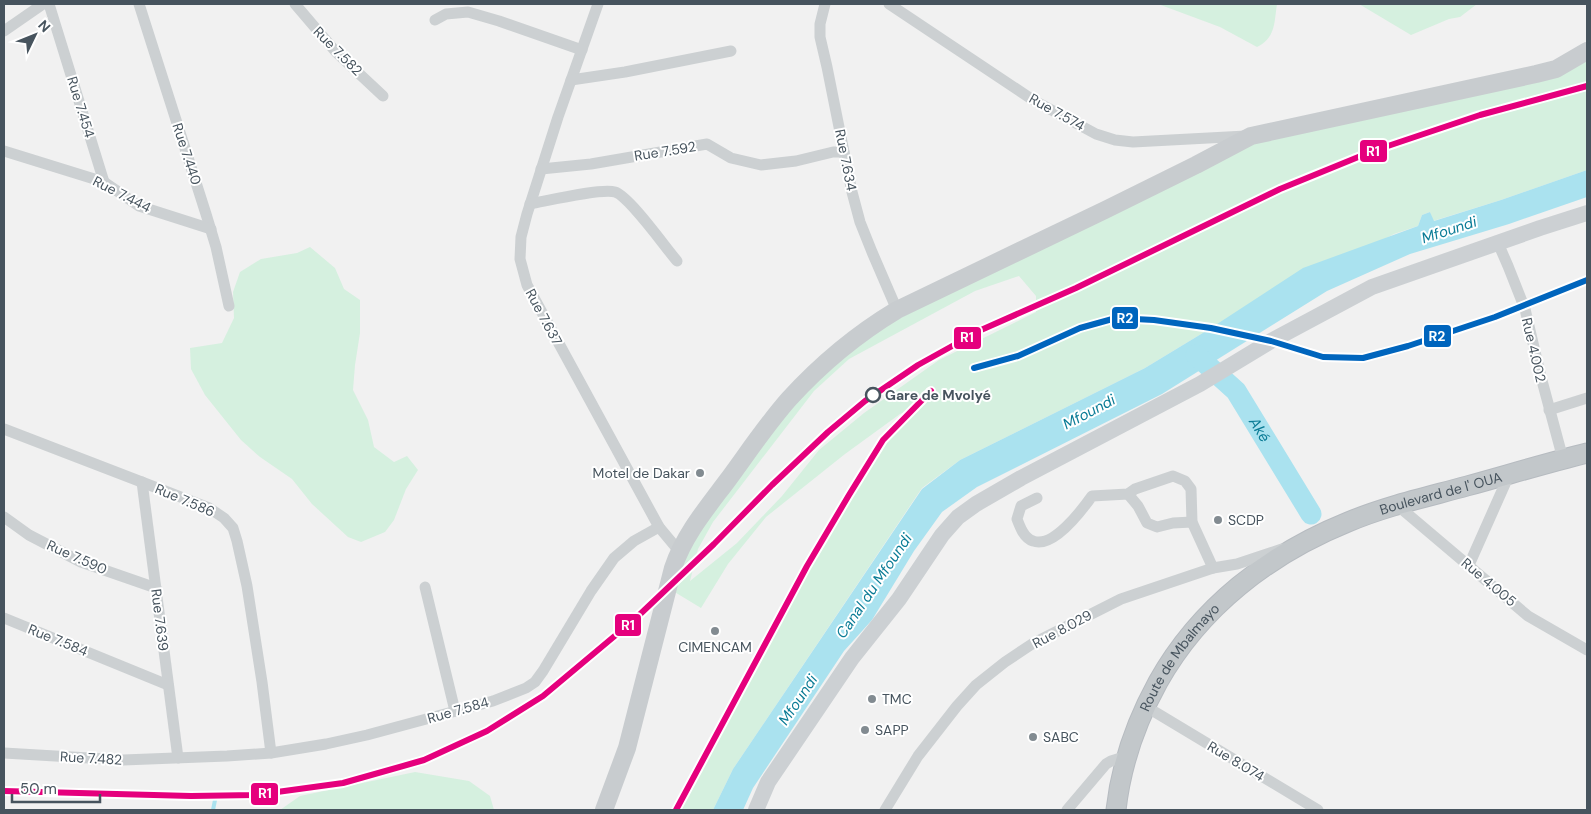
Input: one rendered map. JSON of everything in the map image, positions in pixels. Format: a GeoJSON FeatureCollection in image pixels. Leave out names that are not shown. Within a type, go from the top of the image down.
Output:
{"type":"FeatureCollection","features":[{"type":"Feature","properties":{"kind":"highway","name":"Boulevard de l' OUA"},"geometry":{"type":"LineString","coordinates":[[1301,543],[1348,522],[1397,505],[1587,453]]}},
{"type":"Feature","properties":{"kind":"highway"},"geometry":{"type":"LineString","coordinates":[[1127,810],[1134,768],[1139,752],[1155,712],[1177,672],[1193,650],[1237,601],[1301,543]]}},
{"type":"Feature","properties":{"kind":"highway","name":"Route de Mbalmayo"},"geometry":{"type":"LineString","coordinates":[[1116,810],[1120,780],[1138,724],[1152,694],[1181,646],[1207,616],[1243,582],[1268,563],[1301,543]]}},
{"type":"Feature","properties":{"kind":"main road"},"geometry":{"type":"LineString","coordinates":[[604,810],[627,748],[676,560],[699,518],[787,401],[824,364],[877,322],[897,310],[1122,202],[1251,136],[1536,74],[1556,68],[1587,51]]}},
{"type":"Feature","properties":{"kind":"main road"},"geometry":{"type":"LineString","coordinates":[[756,810],[768,782],[852,658],[898,599],[942,535],[958,517],[976,504],[1200,384],[1271,341],[1372,286],[1587,213]]}},
{"type":"Feature","properties":{"kind":"street"},"geometry":{"type":"LineString","coordinates":[[4,31],[43,4]]}},
{"type":"Feature","properties":{"kind":"street","name":"Rue 7.454"},"geometry":{"type":"LineString","coordinates":[[49,4],[104,182]]}},
{"type":"Feature","properties":{"kind":"street","name":"Rue 7.440"},"geometry":{"type":"LineString","coordinates":[[139,4],[211,229],[229,306]]}},
{"type":"Feature","properties":{"kind":"street","name":"Rue 7.582"},"geometry":{"type":"LineString","coordinates":[[295,4],[336,52],[383,96]]}},
{"type":"Feature","properties":{"kind":"street","name":"Rue 7.637"},"geometry":{"type":"LineString","coordinates":[[598,4],[530,204],[521,236],[520,259],[527,285],[660,526],[676,560]]}},
{"type":"Feature","properties":{"kind":"street","name":"Rue 7.634"},"geometry":{"type":"LineString","coordinates":[[824,4],[820,24],[820,37],[852,192],[860,222],[897,310]]}},
{"type":"Feature","properties":{"kind":"street","name":"Rue 7.574"},"geometry":{"type":"LineString","coordinates":[[889,4],[1033,100],[1096,134],[1115,140],[1133,142],[1251,136]]}},
{"type":"Feature","properties":{"kind":"street"},"geometry":{"type":"LineString","coordinates":[[435,20],[446,14],[468,12],[582,50]]}},
{"type":"Feature","properties":{"kind":"street"},"geometry":{"type":"LineString","coordinates":[[571,80],[625,72],[732,50]]}},
{"type":"Feature","properties":{"kind":"street","name":"Rue 7.592"},"geometry":{"type":"LineString","coordinates":[[541,169],[591,164],[707,144],[731,158],[761,164],[796,161],[833,152],[844,152]]}},
{"type":"Feature","properties":{"kind":"street","name":"Rue 7.444"},"geometry":{"type":"LineString","coordinates":[[4,151],[104,182],[139,206],[211,229]]}},
{"type":"Feature","properties":{"kind":"street"},"geometry":{"type":"LineString","coordinates":[[530,204],[607,191],[615,192],[628,200],[676,261]]}},
{"type":"Feature","properties":{"kind":"street","name":"Rue 4.002"},"geometry":{"type":"LineString","coordinates":[[1498,243],[1525,309],[1549,410],[1563,459]]}},
{"type":"Feature","properties":{"kind":"street"},"geometry":{"type":"LineString","coordinates":[[1549,410],[1587,398]]}},
{"type":"Feature","properties":{"kind":"street","name":"Rue 7.586"},"geometry":{"type":"LineString","coordinates":[[4,429],[209,508],[224,518],[233,528],[247,586],[271,753]]}},
{"type":"Feature","properties":{"kind":"street"},"geometry":{"type":"LineString","coordinates":[[1469,565],[1509,475]]}},
{"type":"Feature","properties":{"kind":"street"},"geometry":{"type":"LineString","coordinates":[[1037,498],[1022,506],[1017,520],[1022,531],[1030,540],[1039,542],[1056,535],[1072,522],[1092,496],[1128,494],[1136,489],[1173,476],[1186,481],[1192,489],[1192,522],[1213,568]]}},
{"type":"Feature","properties":{"kind":"street","name":"Rue 7.639"},"geometry":{"type":"LineString","coordinates":[[142,482],[178,758]]}},
{"type":"Feature","properties":{"kind":"street"},"geometry":{"type":"LineString","coordinates":[[1128,494],[1138,506],[1147,524],[1157,527],[1173,523],[1192,522]]}},
{"type":"Feature","properties":{"kind":"street","name":"Rue 4.005"},"geometry":{"type":"LineString","coordinates":[[1397,505],[1528,616],[1587,650]]}},
{"type":"Feature","properties":{"kind":"street","name":"Rue 7.590"},"geometry":{"type":"LineString","coordinates":[[4,517],[29,535],[81,562],[156,588]]}},
{"type":"Feature","properties":{"kind":"street","name":"Rue 7.584"},"geometry":{"type":"LineString","coordinates":[[178,758],[271,753],[326,744],[493,701],[526,688],[535,682],[544,671],[591,591],[614,558],[634,541],[660,526]]}},
{"type":"Feature","properties":{"kind":"street","name":"Rue 8.029"},"geometry":{"type":"LineString","coordinates":[[885,810],[918,756],[976,685],[1032,644],[1121,599],[1213,568],[1237,564],[1301,543]]}},
{"type":"Feature","properties":{"kind":"street"},"geometry":{"type":"LineString","coordinates":[[424,587],[455,711]]}},
{"type":"Feature","properties":{"kind":"street","name":"Rue 7.584"},"geometry":{"type":"LineString","coordinates":[[4,618],[168,685]]}},
{"type":"Feature","properties":{"kind":"street","name":"Rue 8.074"},"geometry":{"type":"LineString","coordinates":[[1155,712],[1318,810]]}},
{"type":"Feature","properties":{"kind":"street","name":"Rue 7.482"},"geometry":{"type":"LineString","coordinates":[[4,753],[123,760],[178,758]]}},
{"type":"Feature","properties":{"kind":"street"},"geometry":{"type":"LineString","coordinates":[[1067,810],[1106,764],[1127,756]]}},
{"type":"Feature","properties":{"kind":"green space"},"geometry":{"type":"Polygon","coordinates":[[[1158,4],[1277,4],[1271,34],[1268,39],[1257,47],[1220,27],[1158,4]]]}},
{"type":"Feature","properties":{"kind":"green space"},"geometry":{"type":"Polygon","coordinates":[[[1359,4],[1477,4],[1460,17],[1449,19],[1411,35],[1359,4]]]}},
{"type":"Feature","properties":{"kind":"green space"},"geometry":{"type":"Polygon","coordinates":[[[1587,51],[1587,170],[1433,221],[1430,212],[1422,215],[1418,226],[1394,234],[1211,328],[1145,368],[960,460],[922,488],[733,769],[713,810],[676,810],[807,566],[883,440],[913,409],[900,414],[845,454],[766,517],[728,564],[701,608],[668,588],[673,568],[748,452],[846,346],[1251,136],[1536,74],[1587,51]],[[1019,276],[975,291],[849,359],[814,391],[713,522],[698,549],[690,581],[737,543],[782,496],[819,450],[864,413],[939,360],[1036,312],[1036,296],[1019,276]]]}},
{"type":"Feature","properties":{"kind":"green space"},"geometry":{"type":"Polygon","coordinates":[[[310,247],[335,268],[344,289],[360,300],[360,333],[353,390],[368,420],[374,447],[394,462],[407,456],[418,470],[406,489],[394,520],[385,532],[361,542],[348,537],[312,504],[292,479],[260,457],[241,440],[205,395],[191,369],[190,348],[222,343],[234,318],[233,292],[240,272],[261,259],[297,253],[310,247]]]}},
{"type":"Feature","properties":{"kind":"green space"},"geometry":{"type":"Polygon","coordinates":[[[415,772],[469,781],[490,796],[494,810],[280,810],[300,796],[415,772]]]}},
{"type":"Feature","properties":{"kind":"water"},"geometry":{"type":"Polygon","coordinates":[[[1587,170],[1587,197],[1509,224],[1410,254],[1327,291],[1162,394],[977,487],[942,512],[914,551],[872,620],[844,651],[753,788],[743,810],[713,810],[733,769],[922,489],[960,460],[1145,368],[1303,268],[1418,226],[1422,215],[1430,212],[1434,221],[1587,170]]]}},
{"type":"Feature","properties":{"kind":"waterway","name":"Aké"},"geometry":{"type":"LineString","coordinates":[[1196,355],[1236,391],[1311,514]]}},
{"type":"Feature","properties":{"kind":"waterway"},"geometry":{"type":"LineString","coordinates":[[213,810],[215,800]]}},
{"type":"Feature","properties":{"kind":"railway"},"geometry":{"type":"LineString","coordinates":[[974,368],[1018,356],[1080,328],[1116,318],[1154,320],[1211,328],[1271,341],[1323,357],[1363,358],[1408,346],[1495,317],[1587,280]]}},
{"type":"Feature","properties":{"kind":"railway"},"geometry":{"type":"LineString","coordinates":[[676,810],[807,566],[849,495],[883,440],[931,391]]}},
{"type":"Feature","properties":{"kind":"transit line","name":"R1"},"geometry":{"type":"LineString","coordinates":[[4,791],[191,796],[255,795],[343,783],[424,760],[487,731],[543,696],[635,619],[828,432],[865,401],[918,365],[981,330],[1076,288],[1280,189],[1373,151],[1480,115],[1587,86]]}},
{"type":"Feature","properties":{"kind":"transit line","name":"R2"},"geometry":{"type":"LineString","coordinates":[[974,368],[1018,356],[1080,328],[1116,318],[1154,320],[1211,328],[1271,341],[1323,357],[1363,358],[1408,346],[1495,317],[1587,280]]}},
{"type":"Feature","properties":{"kind":"transit line","name":"R1"},"geometry":{"type":"LineString","coordinates":[[676,810],[807,566],[849,495],[883,440],[931,391]]}},
{"type":"Feature","properties":{"kind":"place","name":"Gare de Mvolyé"},"geometry":{"type":"Point","coordinates":[873,395]}},
{"type":"Feature","properties":{"kind":"place","name":"Motel de Dakar"},"geometry":{"type":"Point","coordinates":[700,473]}},
{"type":"Feature","properties":{"kind":"place","name":"SCDP"},"geometry":{"type":"Point","coordinates":[1218,520]}},
{"type":"Feature","properties":{"kind":"place","name":"CIMENCAM"},"geometry":{"type":"Point","coordinates":[715,631]}},
{"type":"Feature","properties":{"kind":"place","name":"TMC"},"geometry":{"type":"Point","coordinates":[872,699]}},
{"type":"Feature","properties":{"kind":"place","name":"SAPP"},"geometry":{"type":"Point","coordinates":[865,730]}},
{"type":"Feature","properties":{"kind":"place","name":"SABC"},"geometry":{"type":"Point","coordinates":[1033,737]}},
{"type":"Feature","properties":{"kind":"water label","name":"Mfoundi"},"geometry":{"type":"Point","coordinates":[1449,230]}},
{"type":"Feature","properties":{"kind":"water label","name":"Mfoundi"},"geometry":{"type":"Point","coordinates":[1089,412]}},
{"type":"Feature","properties":{"kind":"water label","name":"Canal du Mfoundi"},"geometry":{"type":"Point","coordinates":[874,586]}},
{"type":"Feature","properties":{"kind":"water label","name":"Mfoundi"},"geometry":{"type":"Point","coordinates":[798,700]}}]}
